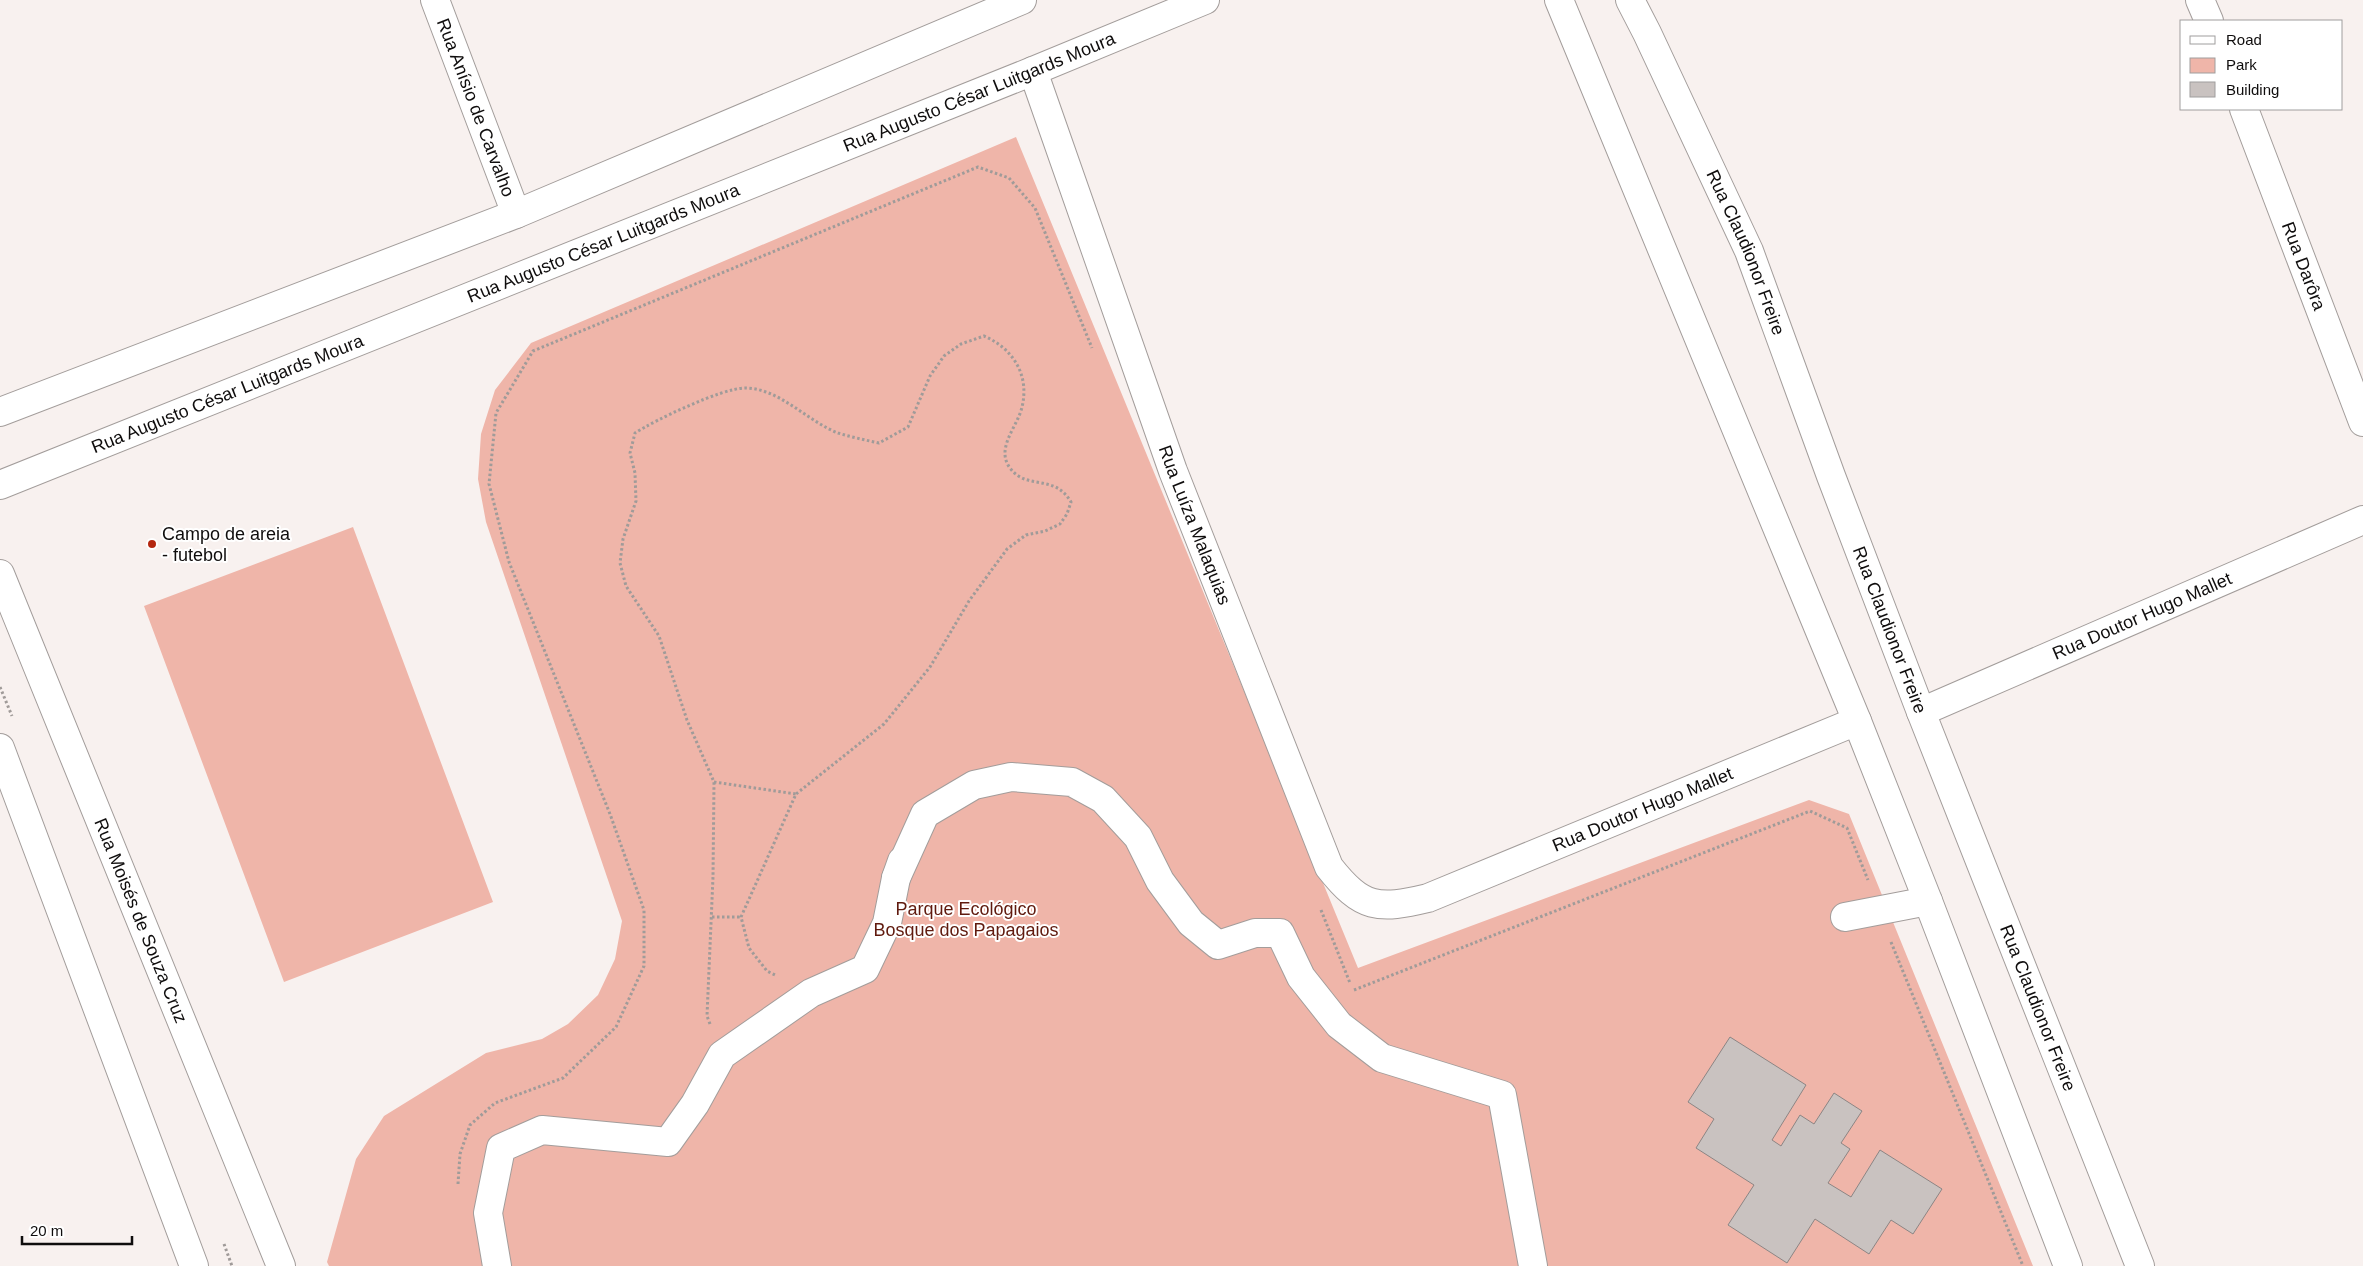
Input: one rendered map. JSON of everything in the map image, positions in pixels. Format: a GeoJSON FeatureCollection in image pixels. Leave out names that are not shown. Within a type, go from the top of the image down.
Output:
{"type":"FeatureCollection","features":[{"type":"Feature","properties":{"kind":"street","name":"Rua Anísio de Carvalho"},"geometry":{"type":"LineString","coordinates":[[435,0],[516,214]]}},
{"type":"Feature","properties":{"kind":"street","name":"Rua Augusto César Luitgards Moura"},"geometry":{"type":"LineString","coordinates":[[0,485],[1033,71],[1205,0]]}},
{"type":"Feature","properties":{"kind":"street"},"geometry":{"type":"LineString","coordinates":[[1559,0],[1857,721],[2068,1266]]}},
{"type":"Feature","properties":{"kind":"street","name":"Rua Claudionor Freire"},"geometry":{"type":"LineString","coordinates":[[1630,0],[1749,251],[1831,476],[1921,712],[2140,1266]]}},
{"type":"Feature","properties":{"kind":"street"},"geometry":{"type":"LineString","coordinates":[[2200,0],[2209,20]]}},
{"type":"Feature","properties":{"kind":"street"},"geometry":{"type":"LineString","coordinates":[[0,412],[516,214],[1007,3]]}},
{"type":"Feature","properties":{"kind":"street","name":"Rua Luíza Malaquias"},"geometry":{"type":"LineString","coordinates":[[1033,71],[1173,471],[1329,867],[1346,888],[1378,906],[1403,904],[1428,898]]}},
{"type":"Feature","properties":{"kind":"street","name":"Rua Darôra"},"geometry":{"type":"LineString","coordinates":[[2244,110],[2363,422]]}},
{"type":"Feature","properties":{"kind":"street","name":"Rua Doutor Hugo Mallet"},"geometry":{"type":"LineString","coordinates":[[1921,712],[2363,520]]}},
{"type":"Feature","properties":{"kind":"street","name":"Rua Moisés de Souza Cruz"},"geometry":{"type":"LineString","coordinates":[[0,574],[282,1266]]}},
{"type":"Feature","properties":{"kind":"street","name":"Rua Doutor Hugo Mallet"},"geometry":{"type":"LineString","coordinates":[[1428,898],[1857,721]]}},
{"type":"Feature","properties":{"kind":"street"},"geometry":{"type":"LineString","coordinates":[[0,748],[194,1266]]}},
{"type":"Feature","properties":{"kind":"street"},"geometry":{"type":"LineString","coordinates":[[896,878],[925,814],[974,785],[1011,777],[1072,782],[1103,799],[1138,837],[1160,881],[1191,923],[1218,945],[1255,933],[1280,933],[1302,977],[1339,1025],[1382,1058],[1502,1095],[1533,1266]]}},
{"type":"Feature","properties":{"kind":"street"},"geometry":{"type":"LineString","coordinates":[[497,1266],[488,1213],[501,1148],[542,1130],[668,1142],[695,1104],[722,1055],[811,993],[866,969],[887,923],[896,878],[909,841]]}},
{"type":"Feature","properties":{"kind":"street"},"geometry":{"type":"LineString","coordinates":[[1845,917],[1928,901]]}},
{"type":"Feature","properties":{"kind":"path"},"geometry":{"type":"LineString","coordinates":[[457,1193],[460,1154],[470,1125],[495,1103],[563,1078],[616,1027],[644,966],[644,910],[610,814],[509,562],[489,484],[496,413],[533,351],[978,167],[1009,178],[1035,208],[1095,355]]}},
{"type":"Feature","properties":{"kind":"path"},"geometry":{"type":"LineString","coordinates":[[722,1055],[707,1016],[712,916],[714,782],[687,720],[658,636],[626,586],[620,563],[623,539],[636,501],[636,473],[630,452],[635,433],[651,422],[723,392],[745,388],[770,394],[837,432],[879,443],[908,426],[930,376],[944,356],[961,344],[984,336],[999,343],[1013,355],[1024,389],[1022,408],[1005,447],[1008,467],[1021,479],[1058,487],[1071,502],[1060,524],[1045,531],[1026,535],[1007,549],[969,600],[930,667],[884,724],[796,794],[741,917],[749,948],[767,972],[811,993]]}},
{"type":"Feature","properties":{"kind":"path"},"geometry":{"type":"LineString","coordinates":[[714,782],[796,794]]}},
{"type":"Feature","properties":{"kind":"path"},"geometry":{"type":"LineString","coordinates":[[1320,907],[1353,990],[1810,811],[1847,828],[1871,887]]}},
{"type":"Feature","properties":{"kind":"path"},"geometry":{"type":"LineString","coordinates":[[712,916],[741,917]]}},
{"type":"Feature","properties":{"kind":"path"},"geometry":{"type":"LineString","coordinates":[[1891,942],[2023,1266]]}},
{"type":"Feature","properties":{"kind":"green space","name":"Parque Ecológico Bosque dos Papagaios"},"geometry":{"type":"Polygon","coordinates":[[[1016,137],[1358,968],[1809,800],[1849,814],[2033,1266],[329,1266],[327,1262],[356,1159],[384,1116],[486,1053],[542,1039],[568,1024],[598,995],[615,959],[622,921],[486,522],[478,479],[481,434],[495,390],[531,343],[1016,137]]]}},
{"type":"Feature","properties":{"kind":"green space"},"geometry":{"type":"Polygon","coordinates":[[[353,527],[493,902],[284,982],[144,606],[353,527]]]}},
{"type":"Feature","properties":{"kind":"building"},"geometry":{"type":"Polygon","coordinates":[[[1730,1037],[1806,1085],[1772,1140],[1781,1146],[1800,1115],[1814,1124],[1834,1093],[1862,1111],[1841,1143],[1850,1149],[1828,1183],[1851,1197],[1880,1150],[1942,1189],[1913,1234],[1891,1220],[1869,1254],[1815,1219],[1787,1263],[1728,1225],[1754,1185],[1696,1148],[1714,1119],[1688,1102],[1730,1037]]]}},
{"type":"Feature","properties":{"kind":"place","name":"Campo de areia - futebol"},"geometry":{"type":"Point","coordinates":[152,544]}}]}
